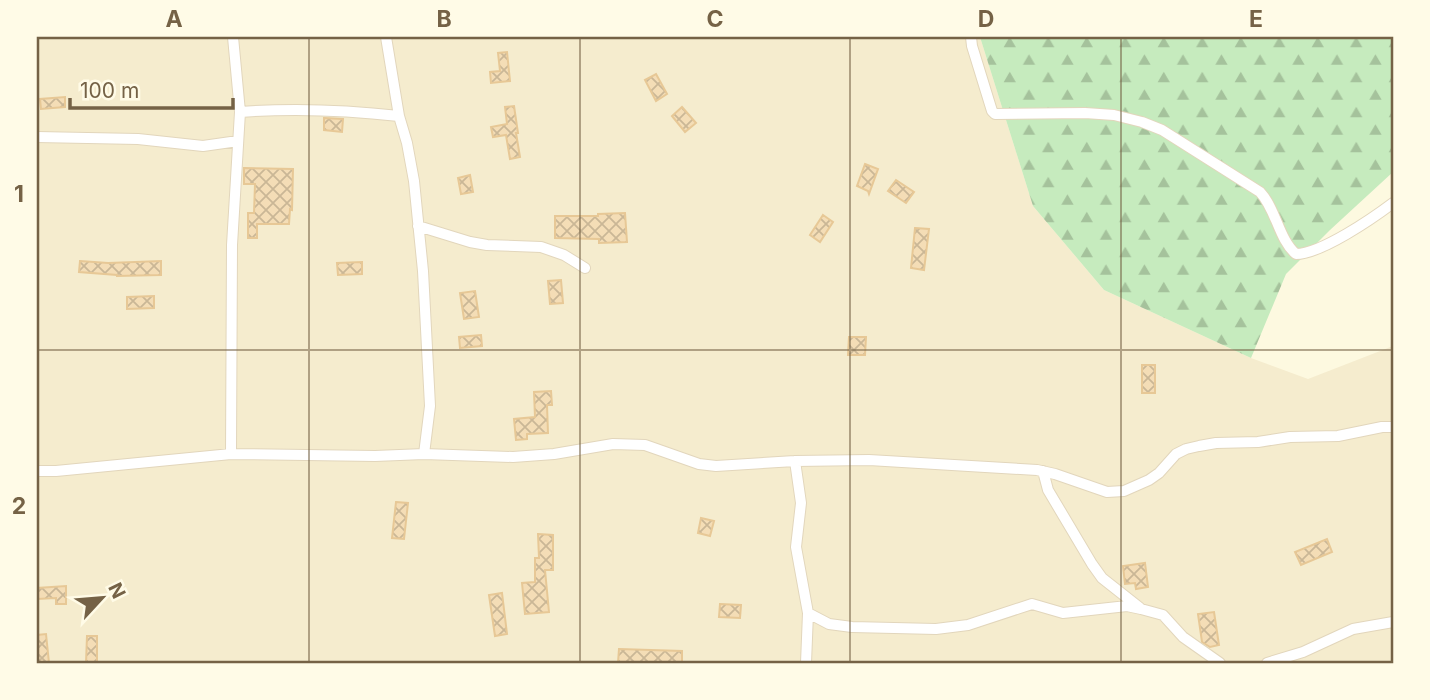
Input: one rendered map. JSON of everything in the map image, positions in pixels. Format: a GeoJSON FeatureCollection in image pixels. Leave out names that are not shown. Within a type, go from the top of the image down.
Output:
{"type":"FeatureCollection","features":[{"type":"Feature","properties":{"kind":"street"},"geometry":{"type":"LineString","coordinates":[[231,454],[232,245],[240,112],[233,37]]}},
{"type":"Feature","properties":{"kind":"street"},"geometry":{"type":"LineString","coordinates":[[386,37],[399,116],[411,161],[423,271],[430,406],[424,454]]}},
{"type":"Feature","properties":{"kind":"street"},"geometry":{"type":"LineString","coordinates":[[971,37],[992,111],[997,116],[1085,113],[1114,115],[1163,130],[1260,192],[1270,206],[1289,247],[1296,254],[1316,250],[1363,225],[1393,203]]}},
{"type":"Feature","properties":{"kind":"street"},"geometry":{"type":"LineString","coordinates":[[240,112],[277,109],[355,111],[399,116]]}},
{"type":"Feature","properties":{"kind":"street"},"geometry":{"type":"LineString","coordinates":[[37,137],[138,139],[203,146],[238,141]]}},
{"type":"Feature","properties":{"kind":"street"},"geometry":{"type":"LineString","coordinates":[[418,226],[487,245],[541,247],[564,255],[585,268]]}},
{"type":"Feature","properties":{"kind":"street"},"geometry":{"type":"LineString","coordinates":[[37,471],[231,454],[513,457],[554,454],[613,444],[645,445],[699,464],[716,467],[795,461],[869,460],[1043,471],[1107,492],[1124,491],[1149,480],[1176,454],[1199,446],[1290,437],[1338,436],[1393,427]]}},
{"type":"Feature","properties":{"kind":"street"},"geometry":{"type":"LineString","coordinates":[[795,461],[801,503],[796,547],[808,613],[806,663]]}},
{"type":"Feature","properties":{"kind":"street"},"geometry":{"type":"LineString","coordinates":[[1043,471],[1048,490],[1091,564],[1102,578],[1141,609]]}},
{"type":"Feature","properties":{"kind":"street"},"geometry":{"type":"LineString","coordinates":[[808,613],[829,624],[852,627],[936,629],[968,625],[1032,604],[1063,613],[1127,606],[1163,615],[1183,637],[1220,663]]}},
{"type":"Feature","properties":{"kind":"street"},"geometry":{"type":"LineString","coordinates":[[1267,663],[1303,652],[1353,629],[1393,622]]}},
{"type":"Feature","properties":{"kind":"shaded area"},"geometry":{"type":"Polygon","coordinates":[[[37,37],[980,37],[1033,206],[1104,290],[1251,358],[1308,379],[1393,346],[1393,663],[37,663],[37,37]]]}},
{"type":"Feature","properties":{"kind":"green space"},"geometry":{"type":"Polygon","coordinates":[[[980,37],[1393,37],[1393,172],[1286,274],[1251,358],[1104,290],[1033,206],[980,37]]]}},
{"type":"Feature","properties":{"kind":"building"},"geometry":{"type":"Polygon","coordinates":[[[507,52],[510,81],[491,83],[490,72],[500,71],[498,53],[507,52]]]}},
{"type":"Feature","properties":{"kind":"building"},"geometry":{"type":"Polygon","coordinates":[[[656,74],[667,94],[656,101],[645,80],[656,74]]]}},
{"type":"Feature","properties":{"kind":"building"},"geometry":{"type":"Polygon","coordinates":[[[65,97],[65,107],[41,109],[40,99],[65,97]]]}},
{"type":"Feature","properties":{"kind":"building"},"geometry":{"type":"Polygon","coordinates":[[[514,106],[520,157],[510,159],[506,135],[493,137],[491,127],[507,124],[505,107],[514,106]]]}},
{"type":"Feature","properties":{"kind":"building"},"geometry":{"type":"Polygon","coordinates":[[[682,107],[696,123],[685,132],[672,116],[682,107]]]}},
{"type":"Feature","properties":{"kind":"building"},"geometry":{"type":"Polygon","coordinates":[[[324,118],[343,119],[342,132],[324,130],[324,118]]]}},
{"type":"Feature","properties":{"kind":"building"},"geometry":{"type":"Polygon","coordinates":[[[865,164],[878,169],[869,194],[857,186],[865,164]]]}},
{"type":"Feature","properties":{"kind":"building"},"geometry":{"type":"Polygon","coordinates":[[[244,168],[293,169],[289,224],[257,224],[257,238],[248,238],[248,213],[254,213],[255,184],[244,184],[244,168]]]}},
{"type":"Feature","properties":{"kind":"building"},"geometry":{"type":"Polygon","coordinates":[[[470,175],[473,192],[461,194],[458,178],[470,175]]]}},
{"type":"Feature","properties":{"kind":"building"},"geometry":{"type":"Polygon","coordinates":[[[896,180],[914,192],[906,203],[888,191],[896,180]]]}},
{"type":"Feature","properties":{"kind":"building"},"geometry":{"type":"Polygon","coordinates":[[[625,213],[627,242],[599,243],[599,239],[555,238],[555,216],[625,213]]]}},
{"type":"Feature","properties":{"kind":"building"},"geometry":{"type":"Polygon","coordinates":[[[823,215],[833,222],[820,242],[810,235],[823,215]]]}},
{"type":"Feature","properties":{"kind":"building"},"geometry":{"type":"Polygon","coordinates":[[[915,228],[929,229],[924,270],[911,268],[915,228]]]}},
{"type":"Feature","properties":{"kind":"building"},"geometry":{"type":"Polygon","coordinates":[[[80,261],[161,261],[161,275],[117,276],[79,272],[80,261]]]}},
{"type":"Feature","properties":{"kind":"building"},"geometry":{"type":"Polygon","coordinates":[[[362,262],[362,274],[338,275],[337,263],[362,262]]]}},
{"type":"Feature","properties":{"kind":"building"},"geometry":{"type":"Polygon","coordinates":[[[561,280],[563,303],[550,304],[548,281],[561,280]]]}},
{"type":"Feature","properties":{"kind":"building"},"geometry":{"type":"Polygon","coordinates":[[[475,291],[479,317],[464,319],[460,293],[475,291]]]}},
{"type":"Feature","properties":{"kind":"building"},"geometry":{"type":"Polygon","coordinates":[[[154,296],[154,308],[127,309],[127,297],[154,296]]]}},
{"type":"Feature","properties":{"kind":"building"},"geometry":{"type":"Polygon","coordinates":[[[481,335],[482,346],[460,348],[459,337],[481,335]]]}},
{"type":"Feature","properties":{"kind":"building"},"geometry":{"type":"Polygon","coordinates":[[[849,337],[866,337],[865,355],[848,355],[849,337]]]}},
{"type":"Feature","properties":{"kind":"building"},"geometry":{"type":"Polygon","coordinates":[[[1142,365],[1155,365],[1155,393],[1142,393],[1142,365]]]}},
{"type":"Feature","properties":{"kind":"building"},"geometry":{"type":"Polygon","coordinates":[[[551,391],[552,405],[547,405],[548,433],[527,434],[527,439],[516,440],[514,419],[535,417],[534,392],[551,391]]]}},
{"type":"Feature","properties":{"kind":"building"},"geometry":{"type":"Polygon","coordinates":[[[396,502],[408,503],[404,539],[392,538],[396,502]]]}},
{"type":"Feature","properties":{"kind":"building"},"geometry":{"type":"Polygon","coordinates":[[[701,518],[714,521],[710,536],[698,533],[701,518]]]}},
{"type":"Feature","properties":{"kind":"building"},"geometry":{"type":"Polygon","coordinates":[[[538,534],[553,535],[553,570],[545,570],[549,612],[525,614],[522,583],[535,582],[535,558],[539,558],[538,534]]]}},
{"type":"Feature","properties":{"kind":"building"},"geometry":{"type":"Polygon","coordinates":[[[1327,539],[1332,552],[1301,565],[1295,552],[1327,539]]]}},
{"type":"Feature","properties":{"kind":"building"},"geometry":{"type":"Polygon","coordinates":[[[1145,563],[1148,587],[1136,589],[1135,583],[1125,584],[1123,566],[1145,563]]]}},
{"type":"Feature","properties":{"kind":"building"},"geometry":{"type":"Polygon","coordinates":[[[66,586],[66,604],[56,604],[56,598],[37,599],[37,588],[66,586]]]}},
{"type":"Feature","properties":{"kind":"building"},"geometry":{"type":"Polygon","coordinates":[[[502,593],[507,634],[495,636],[489,595],[502,593]]]}},
{"type":"Feature","properties":{"kind":"building"},"geometry":{"type":"Polygon","coordinates":[[[720,604],[741,605],[740,618],[719,617],[720,604]]]}},
{"type":"Feature","properties":{"kind":"building"},"geometry":{"type":"Polygon","coordinates":[[[1214,612],[1219,645],[1210,647],[1202,642],[1198,614],[1214,612]]]}},
{"type":"Feature","properties":{"kind":"building"},"geometry":{"type":"Polygon","coordinates":[[[46,634],[49,663],[37,663],[37,635],[46,634]]]}},
{"type":"Feature","properties":{"kind":"building"},"geometry":{"type":"Polygon","coordinates":[[[87,636],[97,636],[97,663],[86,663],[87,636]]]}},
{"type":"Feature","properties":{"kind":"building"},"geometry":{"type":"Polygon","coordinates":[[[619,649],[682,651],[682,663],[618,663],[619,649]]]}}]}
